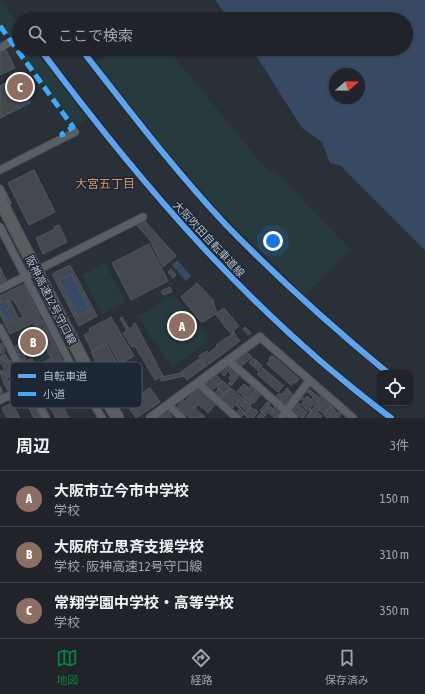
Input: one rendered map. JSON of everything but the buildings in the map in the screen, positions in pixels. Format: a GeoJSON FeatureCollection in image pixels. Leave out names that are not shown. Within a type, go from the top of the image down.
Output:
{"type":"FeatureCollection","features":[{"type":"Feature","properties":{"kind":"highway","name":"阪神高速12号守口線"},"geometry":{"type":"LineString","coordinates":[[0,200],[84,362]]}},
{"type":"Feature","properties":{"kind":"highway","name":"阪神高速12号守口線"},"geometry":{"type":"LineString","coordinates":[[0,215],[76,362]]}},
{"type":"Feature","properties":{"kind":"highway","name":"阪神高速12号守口線"},"geometry":{"type":"LineString","coordinates":[[104,408],[110,418]]}},
{"type":"Feature","properties":{"kind":"highway","name":"阪神高速12号守口線"},"geometry":{"type":"LineString","coordinates":[[112,408],[118,418]]}},
{"type":"Feature","properties":{"kind":"street"},"geometry":{"type":"LineString","coordinates":[[0,48],[10,42]]}},
{"type":"Feature","properties":{"kind":"street"},"geometry":{"type":"LineString","coordinates":[[0,170],[75,132]]}},
{"type":"Feature","properties":{"kind":"street"},"geometry":{"type":"LineString","coordinates":[[0,190],[89,362]]}},
{"type":"Feature","properties":{"kind":"street"},"geometry":{"type":"LineString","coordinates":[[0,290],[143,216]]}},
{"type":"Feature","properties":{"kind":"street"},"geometry":{"type":"LineString","coordinates":[[0,227],[69,362]]}},
{"type":"Feature","properties":{"kind":"street"},"geometry":{"type":"LineString","coordinates":[[0,328],[18,362]]}},
{"type":"Feature","properties":{"kind":"street"},"geometry":{"type":"LineString","coordinates":[[150,418],[260,337],[353,418]]}},
{"type":"Feature","properties":{"kind":"street"},"geometry":{"type":"LineString","coordinates":[[229,361],[294,418]]}},
{"type":"Feature","properties":{"kind":"street"},"geometry":{"type":"LineString","coordinates":[[281,418],[309,381]]}},
{"type":"Feature","properties":{"kind":"street"},"geometry":{"type":"LineString","coordinates":[[198,383],[237,418]]}},
{"type":"Feature","properties":{"kind":"street"},"geometry":{"type":"LineString","coordinates":[[0,400],[10,395]]}},
{"type":"Feature","properties":{"kind":"street"},"geometry":{"type":"LineString","coordinates":[[168,405],[182,418]]}},
{"type":"Feature","properties":{"kind":"street"},"geometry":{"type":"LineString","coordinates":[[41,408],[46,418]]}},
{"type":"Feature","properties":{"kind":"street"},"geometry":{"type":"LineString","coordinates":[[96,408],[102,418]]}},
{"type":"Feature","properties":{"kind":"street"},"geometry":{"type":"LineString","coordinates":[[117,408],[124,418]]}},
{"type":"Feature","properties":{"kind":"green space"},"geometry":{"type":"Polygon","coordinates":[[[0,0],[12,16],[12,41],[0,23],[0,0]]]}},
{"type":"Feature","properties":{"kind":"green space"},"geometry":{"type":"Polygon","coordinates":[[[22,56],[41,56],[88,118],[76,127],[22,56]]]}},
{"type":"Feature","properties":{"kind":"green space"},"geometry":{"type":"Polygon","coordinates":[[[104,56],[174,56],[266,169],[278,174],[351,250],[305,295],[219,211],[159,142],[96,62],[104,56]]]}},
{"type":"Feature","properties":{"kind":"green space"},"geometry":{"type":"Polygon","coordinates":[[[105,263],[125,302],[102,314],[82,275],[105,263]]]}},
{"type":"Feature","properties":{"kind":"green space"},"geometry":{"type":"Polygon","coordinates":[[[174,295],[210,340],[172,367],[138,316],[174,295]]]}},
{"type":"Feature","properties":{"kind":"green space"},"geometry":{"type":"Polygon","coordinates":[[[34,324],[50,356],[38,362],[34,354],[28,357],[16,332],[34,324]]]}},
{"type":"Feature","properties":{"kind":"water"},"geometry":{"type":"Polygon","coordinates":[[[215,0],[425,0],[425,250],[341,166],[330,163],[322,142],[302,128],[256,56],[413,56],[413,12],[224,12],[215,0]]]}},
{"type":"Feature","properties":{"kind":"water"},"geometry":{"type":"Polygon","coordinates":[[[177,260],[191,276],[186,281],[172,265],[177,260]]]}},
{"type":"Feature","properties":{"kind":"water"},"geometry":{"type":"Polygon","coordinates":[[[71,274],[90,310],[77,316],[59,280],[71,274]]]}},
{"type":"Feature","properties":{"kind":"water"},"geometry":{"type":"Polygon","coordinates":[[[6,300],[9,307],[7,309],[13,320],[7,323],[0,310],[0,303],[6,300]]]}},
{"type":"Feature","properties":{"kind":"marked path"},"geometry":{"type":"LineString","coordinates":[[0,26],[12,43]]}},
{"type":"Feature","properties":{"kind":"marked path"},"geometry":{"type":"LineString","coordinates":[[22,56],[73,127],[62,134],[63,137]]}},
{"type":"Feature","properties":{"kind":"cycle path","name":"大阪吹田自転車道線"},"geometry":{"type":"LineString","coordinates":[[45,56],[118,150],[159,199],[202,246],[246,292],[292,336],[340,378],[391,418]]}},
{"type":"Feature","properties":{"kind":"cycle path"},"geometry":{"type":"LineString","coordinates":[[86,56],[170,162],[227,226],[306,302],[384,370]]}},
{"type":"Feature","properties":{"kind":"place","name":"常翔学園中学校・高等学校"},"geometry":{"type":"Point","coordinates":[20,87]}},
{"type":"Feature","properties":{"kind":"place","name":"大阪市立今市中学校"},"geometry":{"type":"Point","coordinates":[182,326]}},
{"type":"Feature","properties":{"kind":"place","name":"大阪府立思斉支援学校"},"geometry":{"type":"Point","coordinates":[33,342]}},
{"type":"Feature","properties":{"kind":"district","name":"大宮五丁目"},"geometry":{"type":"Point","coordinates":[105,184]}}]}
